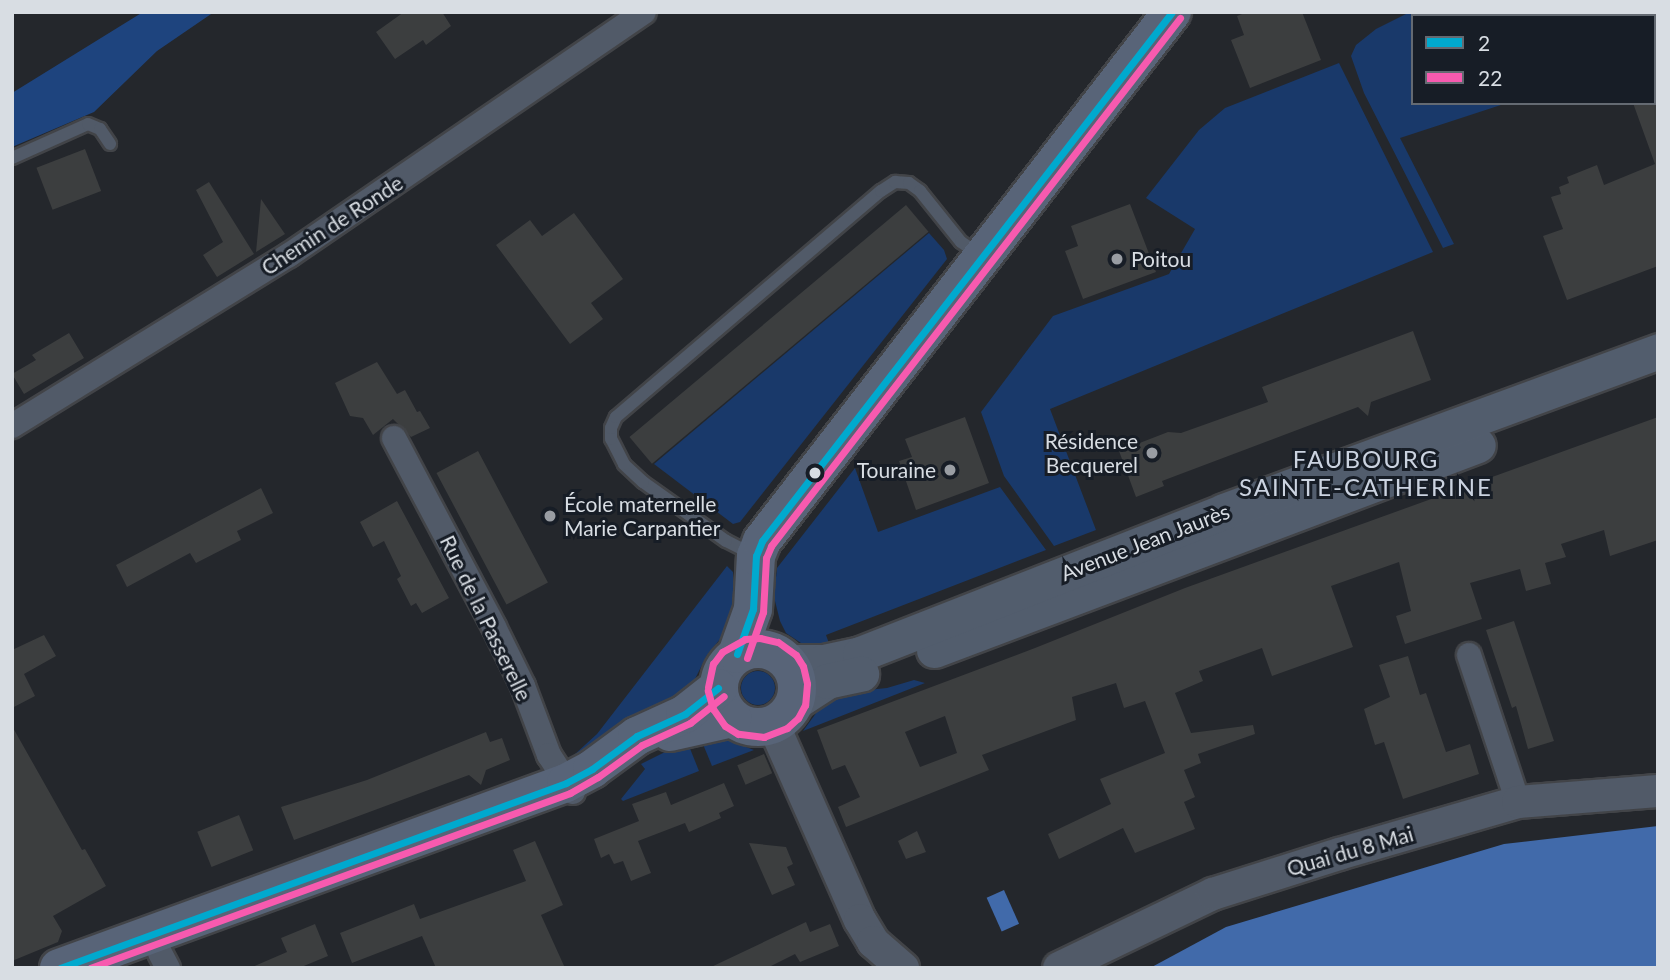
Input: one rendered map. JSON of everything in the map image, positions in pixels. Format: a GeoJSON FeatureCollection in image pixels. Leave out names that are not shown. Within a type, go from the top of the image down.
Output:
{"type":"FeatureCollection","features":[{"type":"Feature","properties":{"kind":"main road"},"geometry":{"type":"LineString","coordinates":[[766,656],[723,668],[725,703],[752,727],[784,713],[797,685],[766,656],[753,609],[755,573],[762,541],[1172,12]]}},
{"type":"Feature","properties":{"kind":"main road","name":"Avenue Jean Jaurès"},"geometry":{"type":"LineString","coordinates":[[766,656],[823,662],[860,654],[1224,511],[1658,351]]}},
{"type":"Feature","properties":{"kind":"main road","name":"Avenue Jean Jaurès"},"geometry":{"type":"LineString","coordinates":[[784,713],[827,681],[890,667],[1658,377]]}},
{"type":"Feature","properties":{"kind":"main road"},"geometry":{"type":"LineString","coordinates":[[59,968],[571,791],[597,786],[642,745],[690,725],[725,703]]}},
{"type":"Feature","properties":{"kind":"main road"},"geometry":{"type":"LineString","coordinates":[[119,968],[164,960],[502,830],[571,791]]}},
{"type":"Feature","properties":{"kind":"street","name":"Chemin de Ronde"},"geometry":{"type":"LineString","coordinates":[[12,426],[289,255],[643,12]]}},
{"type":"Feature","properties":{"kind":"street","name":"Rue de la Passerelle"},"geometry":{"type":"LineString","coordinates":[[394,438],[494,627],[523,686],[549,755],[571,791]]}},
{"type":"Feature","properties":{"kind":"street"},"geometry":{"type":"LineString","coordinates":[[1469,655],[1518,802]]}},
{"type":"Feature","properties":{"kind":"street"},"geometry":{"type":"LineString","coordinates":[[784,713],[860,920],[873,942],[903,968]]}},
{"type":"Feature","properties":{"kind":"street","name":"Quai du 8 Mai"},"geometry":{"type":"LineString","coordinates":[[1059,968],[1242,883],[1518,802],[1658,791]]}},
{"type":"Feature","properties":{"kind":"lane"},"geometry":{"type":"LineString","coordinates":[[12,158],[88,124],[100,129],[110,144]]}},
{"type":"Feature","properties":{"kind":"lane"},"geometry":{"type":"LineString","coordinates":[[755,573],[726,541],[643,482],[624,464],[615,451],[611,428],[616,417],[881,191],[895,182],[909,183],[929,201],[961,242],[982,257]]}},
{"type":"Feature","properties":{"kind":"shaded area"},"geometry":{"type":"Polygon","coordinates":[[[143,12],[214,12],[157,51],[94,112],[12,147],[12,93],[143,12]]]}},
{"type":"Feature","properties":{"kind":"shaded area"},"geometry":{"type":"Polygon","coordinates":[[[1410,12],[1558,12],[1411,14],[1411,105],[1501,105],[1400,138],[1454,244],[1443,248],[1364,93],[1351,56],[1356,45],[1376,29],[1410,12]]]}},
{"type":"Feature","properties":{"kind":"shaded area"},"geometry":{"type":"Polygon","coordinates":[[[1339,63],[1433,252],[1050,409],[1096,530],[1054,546],[1004,476],[981,412],[1053,316],[1169,274],[1195,229],[1146,198],[1199,130],[1225,108],[1339,63]]]}},
{"type":"Feature","properties":{"kind":"shaded area"},"geometry":{"type":"Polygon","coordinates":[[[929,233],[944,250],[947,259],[740,522],[733,524],[654,464],[929,233]]]}},
{"type":"Feature","properties":{"kind":"shaded area"},"geometry":{"type":"Polygon","coordinates":[[[855,468],[878,532],[1000,487],[1046,550],[826,635],[830,646],[804,645],[786,633],[780,621],[774,597],[777,568],[855,468]]]}},
{"type":"Feature","properties":{"kind":"shaded area"},"geometry":{"type":"Polygon","coordinates":[[[727,566],[733,572],[734,610],[726,632],[707,655],[689,691],[579,757],[574,755],[597,734],[727,566]]]}},
{"type":"Feature","properties":{"kind":"shaded area"},"geometry":{"type":"Polygon","coordinates":[[[758,671],[770,676],[775,688],[770,700],[758,705],[746,700],[741,688],[746,676],[758,671]]]}},
{"type":"Feature","properties":{"kind":"shaded area"},"geometry":{"type":"Polygon","coordinates":[[[914,680],[925,683],[803,731],[825,701],[848,692],[887,688],[914,680]]]}},
{"type":"Feature","properties":{"kind":"shaded area"},"geometry":{"type":"Polygon","coordinates":[[[700,737],[725,739],[754,750],[712,766],[700,737]]]}},
{"type":"Feature","properties":{"kind":"shaded area"},"geometry":{"type":"Polygon","coordinates":[[[687,741],[699,771],[623,801],[621,799],[645,769],[641,764],[687,741]]]}},
{"type":"Feature","properties":{"kind":"shaded area"},"geometry":{"type":"Polygon","coordinates":[[[1658,826],[1658,968],[1150,968],[1226,927],[1504,844],[1658,826]]]}},
{"type":"Feature","properties":{"kind":"shaded area"},"geometry":{"type":"Polygon","coordinates":[[[1004,890],[1019,924],[1002,932],[987,898],[1004,890]]]}},
{"type":"Feature","properties":{"kind":"building"},"geometry":{"type":"Polygon","coordinates":[[[404,12],[442,12],[451,26],[426,45],[423,40],[395,59],[376,32],[404,12]]]}},
{"type":"Feature","properties":{"kind":"building"},"geometry":{"type":"Polygon","coordinates":[[[1247,12],[1302,12],[1321,60],[1250,88],[1231,40],[1244,35],[1237,16],[1247,12]]]}},
{"type":"Feature","properties":{"kind":"building"},"geometry":{"type":"Polygon","coordinates":[[[1658,103],[1658,266],[1567,300],[1543,236],[1563,229],[1551,197],[1561,194],[1559,187],[1569,183],[1567,177],[1597,165],[1604,185],[1655,164],[1634,105],[1658,103]]]}},
{"type":"Feature","properties":{"kind":"building"},"geometry":{"type":"Polygon","coordinates":[[[85,149],[101,191],[53,210],[36,168],[85,149]]]}},
{"type":"Feature","properties":{"kind":"building"},"geometry":{"type":"Polygon","coordinates":[[[209,182],[254,254],[217,277],[203,255],[223,242],[196,190],[209,182]]]}},
{"type":"Feature","properties":{"kind":"building"},"geometry":{"type":"Polygon","coordinates":[[[261,199],[285,234],[256,252],[261,199]]]}},
{"type":"Feature","properties":{"kind":"building","name":"Poitou"},"geometry":{"type":"Polygon","coordinates":[[[1130,204],[1156,272],[1083,299],[1065,251],[1078,246],[1071,226],[1130,204]]]}},
{"type":"Feature","properties":{"kind":"building"},"geometry":{"type":"Polygon","coordinates":[[[906,205],[928,232],[652,464],[629,437],[906,205]]]}},
{"type":"Feature","properties":{"kind":"building"},"geometry":{"type":"Polygon","coordinates":[[[574,213],[623,279],[591,303],[603,319],[570,344],[496,245],[530,220],[542,236],[574,213]]]}},
{"type":"Feature","properties":{"kind":"building"},"geometry":{"type":"Polygon","coordinates":[[[1413,331],[1431,380],[1371,402],[1368,416],[1358,407],[1162,481],[1164,486],[1136,497],[1119,451],[1168,432],[1181,433],[1268,402],[1262,387],[1413,331]]]}},
{"type":"Feature","properties":{"kind":"building"},"geometry":{"type":"Polygon","coordinates":[[[69,333],[84,358],[24,394],[12,374],[36,360],[32,355],[69,333]]]}},
{"type":"Feature","properties":{"kind":"building"},"geometry":{"type":"Polygon","coordinates":[[[377,362],[397,394],[405,390],[430,428],[411,437],[393,419],[373,435],[363,418],[350,416],[335,383],[377,362]]]}},
{"type":"Feature","properties":{"kind":"building","name":"Touraine"},"geometry":{"type":"Polygon","coordinates":[[[965,417],[989,483],[916,510],[899,461],[912,457],[905,439],[965,417]]]}},
{"type":"Feature","properties":{"kind":"building"},"geometry":{"type":"Polygon","coordinates":[[[1658,417],[1658,540],[1610,556],[1604,530],[1561,544],[1566,557],[1545,563],[1551,584],[1526,591],[1520,569],[1470,583],[1482,619],[1405,644],[1396,616],[1411,611],[1399,562],[1331,586],[1353,647],[1272,676],[1262,648],[1199,671],[1203,681],[1175,693],[1191,733],[1253,725],[1255,734],[1198,754],[1201,763],[1184,770],[1195,797],[1184,802],[1195,829],[1135,853],[1123,828],[1059,859],[1048,834],[1111,804],[1100,779],[1165,753],[1145,701],[1124,708],[1116,683],[1072,697],[1076,720],[982,755],[989,770],[846,827],[838,807],[860,797],[845,765],[832,770],[817,730],[1185,588],[1658,417]],[[945,716],[905,732],[920,767],[957,753],[945,716]]]}},
{"type":"Feature","properties":{"kind":"building"},"geometry":{"type":"Polygon","coordinates":[[[478,451],[548,583],[506,605],[437,473],[478,451]]]}},
{"type":"Feature","properties":{"kind":"building"},"geometry":{"type":"Polygon","coordinates":[[[261,488],[273,513],[237,531],[241,540],[196,563],[190,553],[127,587],[116,565],[261,488]]]}},
{"type":"Feature","properties":{"kind":"building"},"geometry":{"type":"Polygon","coordinates":[[[397,501],[449,598],[422,613],[416,603],[411,606],[397,579],[401,576],[384,541],[373,547],[360,522],[397,501]]]}},
{"type":"Feature","properties":{"kind":"building"},"geometry":{"type":"Polygon","coordinates":[[[1514,621],[1554,741],[1528,749],[1516,706],[1512,708],[1486,630],[1514,621]]]}},
{"type":"Feature","properties":{"kind":"building"},"geometry":{"type":"Polygon","coordinates":[[[44,635],[56,656],[24,674],[35,696],[12,708],[12,650],[44,635]]]}},
{"type":"Feature","properties":{"kind":"building"},"geometry":{"type":"Polygon","coordinates":[[[1408,656],[1420,695],[1426,693],[1446,752],[1470,744],[1479,774],[1403,799],[1384,742],[1375,745],[1364,709],[1390,697],[1379,665],[1408,656]]]}},
{"type":"Feature","properties":{"kind":"building"},"geometry":{"type":"Polygon","coordinates":[[[12,726],[82,850],[85,849],[106,886],[53,916],[62,931],[58,942],[12,961],[12,726]]]}},
{"type":"Feature","properties":{"kind":"building"},"geometry":{"type":"Polygon","coordinates":[[[486,732],[490,742],[502,738],[510,760],[486,770],[481,785],[469,775],[294,840],[281,807],[367,780],[486,732]]]}},
{"type":"Feature","properties":{"kind":"building"},"geometry":{"type":"Polygon","coordinates":[[[764,754],[772,773],[746,785],[737,765],[764,754]]]}},
{"type":"Feature","properties":{"kind":"building"},"geometry":{"type":"Polygon","coordinates":[[[724,783],[734,806],[719,813],[721,818],[689,832],[685,823],[638,841],[651,873],[631,881],[623,861],[614,864],[609,854],[601,858],[594,839],[639,821],[632,804],[666,792],[671,805],[724,783]]]}},
{"type":"Feature","properties":{"kind":"building"},"geometry":{"type":"Polygon","coordinates":[[[239,815],[253,850],[212,867],[197,832],[239,815]]]}},
{"type":"Feature","properties":{"kind":"building"},"geometry":{"type":"Polygon","coordinates":[[[917,831],[926,852],[906,859],[898,841],[917,831]]]}},
{"type":"Feature","properties":{"kind":"building"},"geometry":{"type":"Polygon","coordinates":[[[535,841],[563,905],[541,915],[565,968],[436,968],[422,936],[352,963],[340,933],[414,904],[420,919],[526,881],[513,850],[535,841]]]}},
{"type":"Feature","properties":{"kind":"building"},"geometry":{"type":"Polygon","coordinates":[[[749,843],[786,847],[793,864],[787,867],[795,885],[772,895],[749,843]]]}},
{"type":"Feature","properties":{"kind":"building"},"geometry":{"type":"Polygon","coordinates":[[[806,922],[810,932],[830,924],[839,946],[800,962],[795,954],[767,968],[709,968],[806,922]]]}},
{"type":"Feature","properties":{"kind":"building"},"geometry":{"type":"Polygon","coordinates":[[[315,924],[328,956],[299,968],[250,968],[287,952],[281,938],[315,924]]]}},
{"type":"Feature","properties":{"kind":"transit line","name":"2"},"geometry":{"type":"LineString","coordinates":[[737,654],[753,609],[756,556],[762,541],[1172,12]]}},
{"type":"Feature","properties":{"kind":"transit line","name":"22"},"geometry":{"type":"LineString","coordinates":[[747,658],[763,612],[766,558],[771,546],[1180,18]]}},
{"type":"Feature","properties":{"kind":"transit line","name":"22"},"geometry":{"type":"LineString","coordinates":[[708,687],[713,664],[722,652],[745,639],[760,638],[778,642],[796,655],[803,666],[807,684],[805,705],[798,718],[787,728],[764,737],[738,734],[725,726],[713,709],[708,691]]}},
{"type":"Feature","properties":{"kind":"transit line","name":"2"},"geometry":{"type":"LineString","coordinates":[[60,968],[566,783],[592,769],[637,736],[685,714],[718,688]]}},
{"type":"Feature","properties":{"kind":"transit line","name":"22"},"geometry":{"type":"LineString","coordinates":[[90,968],[570,793],[598,777],[642,745],[690,723],[724,696]]}},
{"type":"Feature","properties":{"kind":"place","name":"Poitou"},"geometry":{"type":"Point","coordinates":[1117,259]}},
{"type":"Feature","properties":{"kind":"place","name":"Résidence Becquerel"},"geometry":{"type":"Point","coordinates":[1152,453]}},
{"type":"Feature","properties":{"kind":"place","name":"Touraine"},"geometry":{"type":"Point","coordinates":[950,470]}},
{"type":"Feature","properties":{"kind":"place","name":"École maternelle Marie Carpantier"},"geometry":{"type":"Point","coordinates":[550,516]}},
{"type":"Feature","properties":{"kind":"district","name":"FAUBOURG SAINTE-CATHERINE"},"geometry":{"type":"Point","coordinates":[1366,473]}}]}
